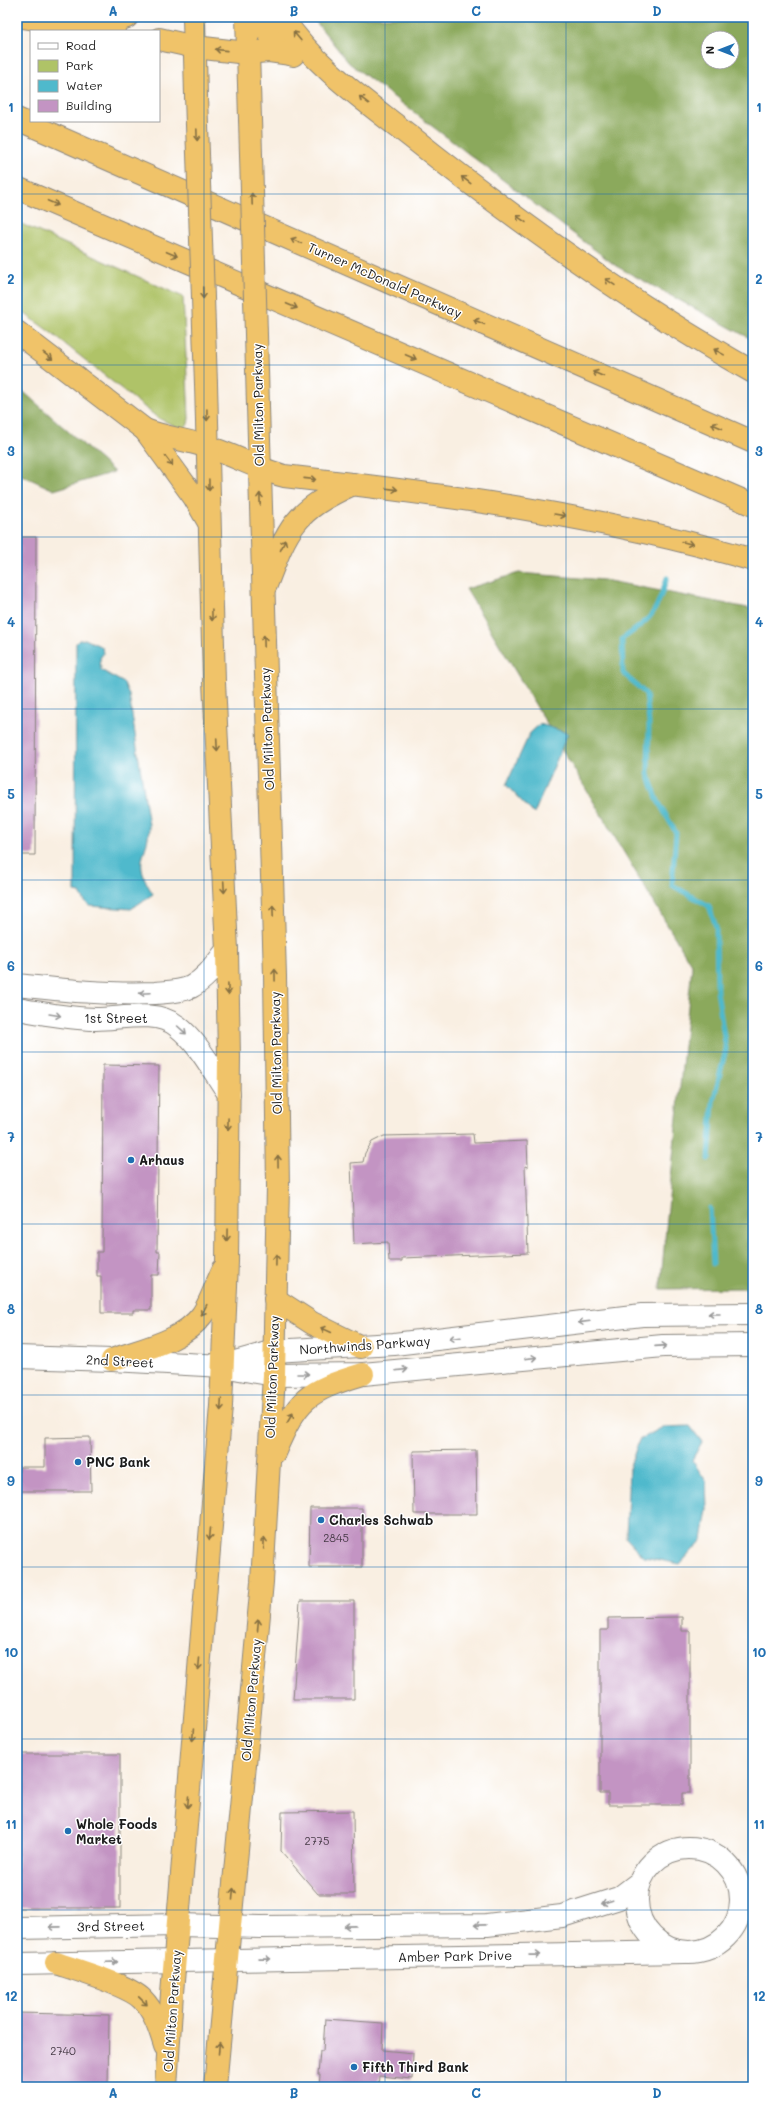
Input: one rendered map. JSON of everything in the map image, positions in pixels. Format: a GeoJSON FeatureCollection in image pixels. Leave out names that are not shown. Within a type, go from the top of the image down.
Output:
{"type":"FeatureCollection","features":[{"type":"Feature","properties":{"kind":"highway"},"geometry":{"type":"LineString","coordinates":[[22,17],[105,29],[127,17]]}},
{"type":"Feature","properties":{"kind":"highway","name":"Old Milton Parkway"},"geometry":{"type":"LineString","coordinates":[[166,2087],[222,1366],[227,1262],[229,1094],[227,950],[214,682],[194,17]]}},
{"type":"Feature","properties":{"kind":"highway","name":"Old Milton Parkway"},"geometry":{"type":"LineString","coordinates":[[215,2087],[262,1582],[274,1375],[278,1186],[275,976],[247,17]]}},
{"type":"Feature","properties":{"kind":"highway"},"geometry":{"type":"LineString","coordinates":[[256,17],[276,42],[291,54],[332,74]]}},
{"type":"Feature","properties":{"kind":"highway"},"geometry":{"type":"LineString","coordinates":[[282,17],[302,43],[332,74],[467,182],[585,265],[696,340],[753,372]]}},
{"type":"Feature","properties":{"kind":"highway"},"geometry":{"type":"LineString","coordinates":[[160,39],[195,47],[247,53],[269,51],[291,54]]}},
{"type":"Feature","properties":{"kind":"highway","name":"Turner McDonald Parkway"},"geometry":{"type":"LineString","coordinates":[[17,119],[753,442]]}},
{"type":"Feature","properties":{"kind":"highway"},"geometry":{"type":"LineString","coordinates":[[17,188],[753,505]]}},
{"type":"Feature","properties":{"kind":"highway"},"geometry":{"type":"LineString","coordinates":[[17,332],[145,430],[190,492],[210,524]]}},
{"type":"Feature","properties":{"kind":"highway"},"geometry":{"type":"LineString","coordinates":[[145,430],[170,438],[208,446],[259,468],[284,476],[445,496],[614,525],[753,560]]}},
{"type":"Feature","properties":{"kind":"highway"},"geometry":{"type":"LineString","coordinates":[[263,594],[281,549],[296,521],[318,501],[353,484]]}},
{"type":"Feature","properties":{"kind":"highway"},"geometry":{"type":"LineString","coordinates":[[112,1360],[172,1338],[188,1330],[202,1314],[227,1262]]}},
{"type":"Feature","properties":{"kind":"highway"},"geometry":{"type":"LineString","coordinates":[[275,1299],[312,1323],[361,1347]]}},
{"type":"Feature","properties":{"kind":"highway"},"geometry":{"type":"LineString","coordinates":[[268,1467],[287,1424],[298,1405],[315,1391],[335,1382],[363,1374]]}},
{"type":"Feature","properties":{"kind":"highway"},"geometry":{"type":"LineString","coordinates":[[56,1963],[113,1983],[141,1998],[149,2007],[160,2028],[168,2055]]}},
{"type":"Feature","properties":{"kind":"street","name":"1st Street"},"geometry":{"type":"LineString","coordinates":[[17,985],[87,992],[132,994],[178,991],[190,987],[206,976],[227,950]]}},
{"type":"Feature","properties":{"kind":"street","name":"1st Street"},"geometry":{"type":"LineString","coordinates":[[17,1009],[62,1016],[89,1018],[148,1017],[164,1019],[176,1025],[192,1039],[229,1094]]}},
{"type":"Feature","properties":{"kind":"street","name":"Northwinds Parkway"},"geometry":{"type":"LineString","coordinates":[[222,1366],[274,1351],[361,1347],[470,1336],[642,1315],[753,1314]]}},
{"type":"Feature","properties":{"kind":"street","name":"Northwinds Parkway"},"geometry":{"type":"LineString","coordinates":[[222,1366],[274,1375],[363,1374],[663,1346],[753,1344]]}},
{"type":"Feature","properties":{"kind":"street","name":"2nd Street"},"geometry":{"type":"LineString","coordinates":[[17,1357],[222,1366]]}},
{"type":"Feature","properties":{"kind":"street"},"geometry":{"type":"LineString","coordinates":[[693,1847],[709,1851],[723,1860],[734,1873],[740,1888],[741,1905],[737,1922],[727,1936],[714,1946],[699,1951],[684,1952],[669,1947],[656,1939],[646,1928],[639,1913],[637,1898],[640,1882],[648,1868],[661,1856],[676,1849],[693,1847]]}},
{"type":"Feature","properties":{"kind":"street"},"geometry":{"type":"LineString","coordinates":[[230,1927],[495,1924],[562,1916],[619,1898],[640,1882]]}},
{"type":"Feature","properties":{"kind":"street","name":"3rd Street"},"geometry":{"type":"LineString","coordinates":[[17,1928],[178,1925],[230,1927]]}},
{"type":"Feature","properties":{"kind":"street","name":"Amber Park Drive"},"geometry":{"type":"LineString","coordinates":[[175,1960],[684,1952]]}},
{"type":"Feature","properties":{"kind":"street"},"geometry":{"type":"LineString","coordinates":[[17,1964],[175,1960]]}},
{"type":"Feature","properties":{"kind":"green space"},"geometry":{"type":"Polygon","coordinates":[[[312,17],[753,17],[753,340],[616,266],[349,63],[312,17]]]}},
{"type":"Feature","properties":{"kind":"green space"},"geometry":{"type":"Polygon","coordinates":[[[17,222],[183,297],[189,418],[188,424],[184,428],[177,427],[158,418],[50,332],[17,308],[17,222]]]}},
{"type":"Feature","properties":{"kind":"green space"},"geometry":{"type":"Polygon","coordinates":[[[17,386],[114,472],[54,490],[17,473],[17,386]]]}},
{"type":"Feature","properties":{"kind":"green space"},"geometry":{"type":"Polygon","coordinates":[[[519,573],[604,580],[753,609],[753,1288],[660,1289],[692,966],[466,589],[519,573]]]}},
{"type":"Feature","properties":{"kind":"water"},"geometry":{"type":"Polygon","coordinates":[[[85,639],[102,647],[103,654],[100,658],[101,670],[124,683],[129,695],[149,825],[148,836],[142,858],[142,865],[146,882],[153,894],[131,909],[90,906],[85,902],[80,893],[75,892],[76,643],[79,640],[85,639]]]}},
{"type":"Feature","properties":{"kind":"water"},"geometry":{"type":"Polygon","coordinates":[[[540,724],[568,733],[534,814],[506,785],[530,733],[540,724]]]}},
{"type":"Feature","properties":{"kind":"water"},"geometry":{"type":"Polygon","coordinates":[[[690,1426],[702,1442],[692,1460],[706,1481],[707,1509],[702,1540],[680,1564],[644,1557],[626,1538],[629,1469],[639,1440],[663,1427],[690,1426]]]}},
{"type":"Feature","properties":{"kind":"building"},"geometry":{"type":"Polygon","coordinates":[[[17,537],[36,537],[35,855],[17,855],[17,537]]]}},
{"type":"Feature","properties":{"kind":"building"},"geometry":{"type":"Polygon","coordinates":[[[103,1065],[159,1066],[157,1252],[160,1252],[159,1275],[151,1275],[151,1310],[133,1310],[133,1313],[101,1313],[101,1276],[97,1276],[97,1252],[102,1252],[103,1065]]]}},
{"type":"Feature","properties":{"kind":"building"},"geometry":{"type":"Polygon","coordinates":[[[473,1134],[474,1143],[527,1141],[528,1167],[525,1166],[528,1253],[402,1258],[402,1261],[389,1261],[388,1242],[354,1244],[351,1163],[363,1162],[365,1153],[372,1142],[384,1136],[473,1134]]]}},
{"type":"Feature","properties":{"kind":"building"},"geometry":{"type":"Polygon","coordinates":[[[90,1437],[91,1491],[19,1491],[19,1467],[45,1467],[45,1438],[90,1437]]]}},
{"type":"Feature","properties":{"kind":"building"},"geometry":{"type":"Polygon","coordinates":[[[476,1450],[477,1514],[414,1514],[413,1451],[476,1450]]]}},
{"type":"Feature","properties":{"kind":"building"},"geometry":{"type":"Polygon","coordinates":[[[310,1508],[362,1508],[362,1567],[309,1567],[310,1508]]]}},
{"type":"Feature","properties":{"kind":"building"},"geometry":{"type":"Polygon","coordinates":[[[300,1601],[354,1601],[354,1699],[293,1699],[300,1601]]]}},
{"type":"Feature","properties":{"kind":"building"},"geometry":{"type":"Polygon","coordinates":[[[682,1617],[682,1631],[690,1631],[690,1793],[682,1793],[682,1805],[608,1805],[608,1793],[600,1793],[600,1630],[608,1630],[608,1618],[682,1617]]]}},
{"type":"Feature","properties":{"kind":"building","name":"Whole Foods Market"},"geometry":{"type":"Polygon","coordinates":[[[17,1754],[120,1754],[120,1908],[17,1908],[17,1754]]]}},
{"type":"Feature","properties":{"kind":"building"},"geometry":{"type":"Polygon","coordinates":[[[353,1811],[354,1894],[318,1894],[281,1851],[282,1812],[353,1811]]]}},
{"type":"Feature","properties":{"kind":"building"},"geometry":{"type":"Polygon","coordinates":[[[17,2013],[109,2015],[108,2087],[17,2087],[17,2013]]]}},
{"type":"Feature","properties":{"kind":"building"},"geometry":{"type":"Polygon","coordinates":[[[325,2019],[383,2023],[382,2050],[413,2053],[412,2079],[379,2076],[378,2087],[319,2087],[320,2075],[318,2075],[320,2051],[323,2051],[325,2019]]]}},
{"type":"Feature","properties":{"kind":"waterway"},"geometry":{"type":"LineString","coordinates":[[667,578],[660,599],[652,614],[641,626],[622,639],[623,673],[646,694],[649,723],[648,774],[658,801],[676,833],[672,885],[709,906],[716,927],[717,991],[726,1049],[713,1102],[709,1159]]}},
{"type":"Feature","properties":{"kind":"waterway"},"geometry":{"type":"LineString","coordinates":[[710,1208],[713,1264]]}},
{"type":"Feature","properties":{"kind":"place","name":"Arhaus"},"geometry":{"type":"Point","coordinates":[131,1160]}},
{"type":"Feature","properties":{"kind":"place","name":"PNC Bank"},"geometry":{"type":"Point","coordinates":[78,1462]}},
{"type":"Feature","properties":{"kind":"place","name":"Charles Schwab"},"geometry":{"type":"Point","coordinates":[321,1520]}},
{"type":"Feature","properties":{"kind":"place","name":"Whole Foods Market"},"geometry":{"type":"Point","coordinates":[68,1831]}},
{"type":"Feature","properties":{"kind":"place","name":"Fifth Third Bank"},"geometry":{"type":"Point","coordinates":[354,2067]}}]}
